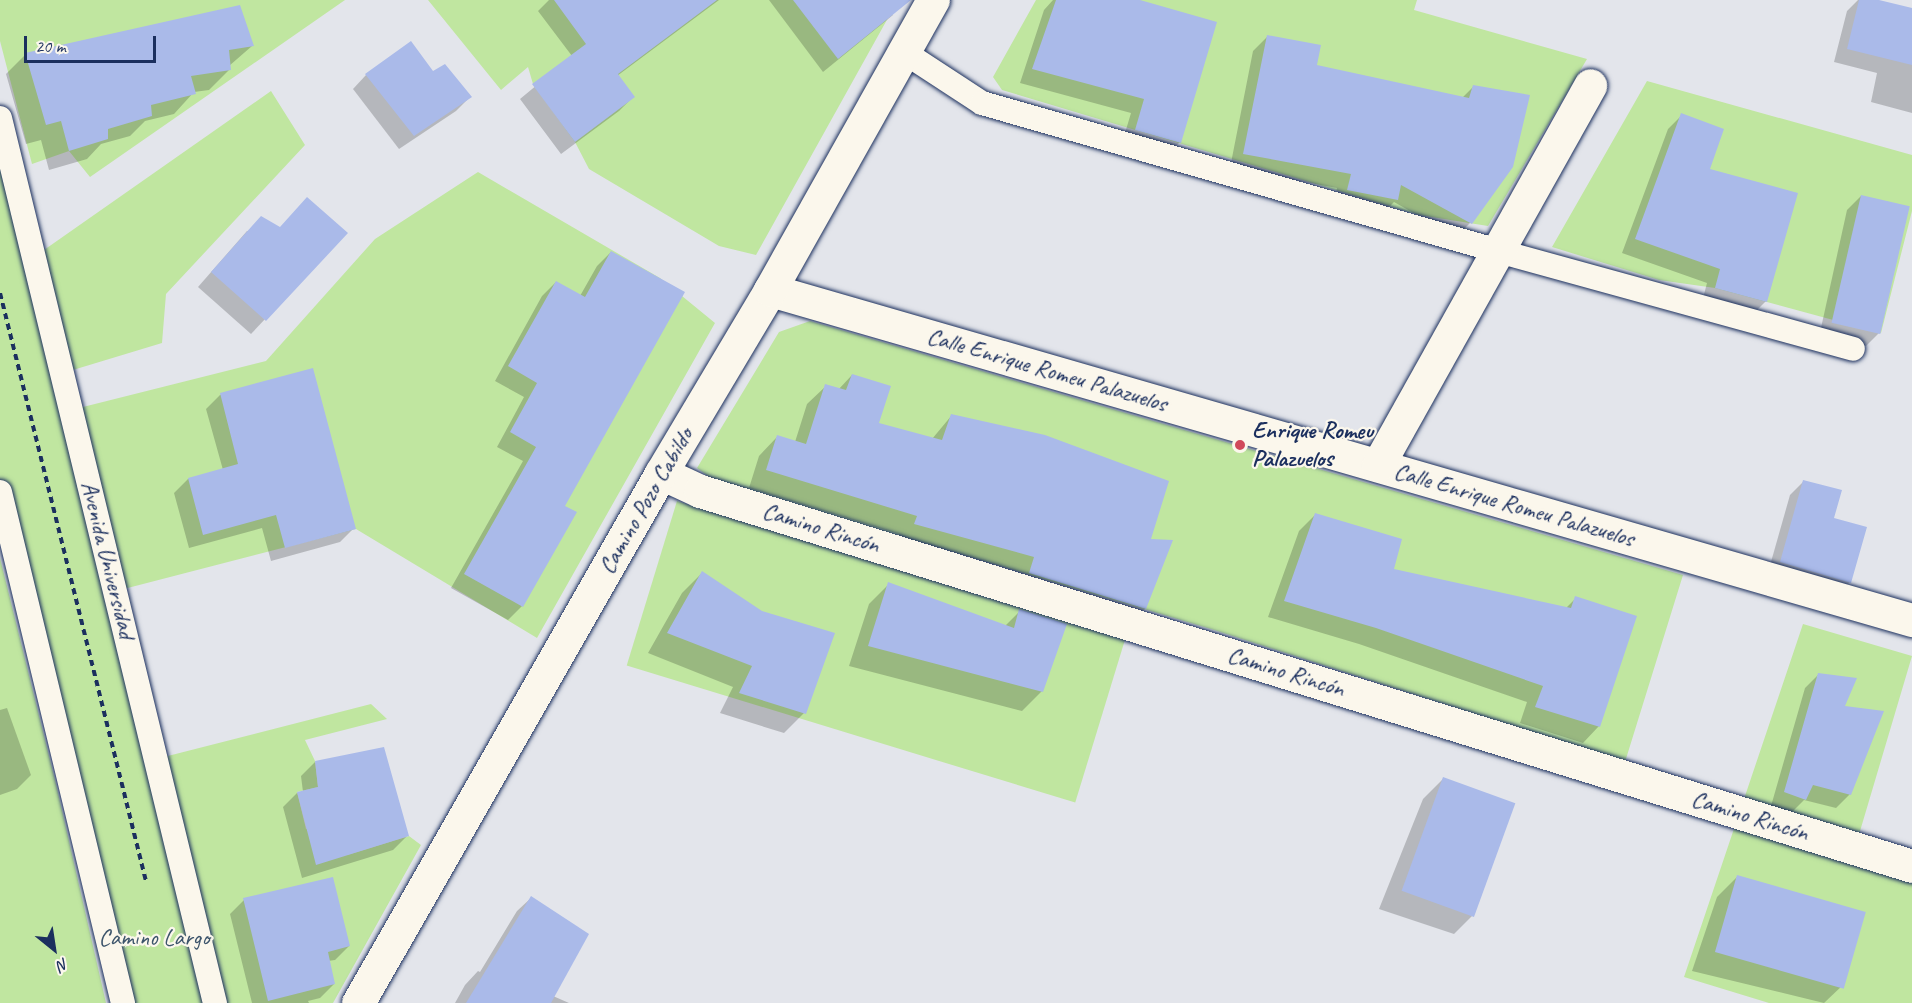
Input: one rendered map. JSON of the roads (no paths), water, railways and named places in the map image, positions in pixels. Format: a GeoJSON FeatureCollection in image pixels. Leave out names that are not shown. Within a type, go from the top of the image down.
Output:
{"type":"FeatureCollection","features":[{"type":"Feature","properties":{"kind":"street","name":"Camino Pozo Cabildo"},"geometry":{"type":"LineString","coordinates":[[358,1003],[661,473],[770,290],[933,0]]}},
{"type":"Feature","properties":{"kind":"street"},"geometry":{"type":"LineString","coordinates":[[1378,465],[1590,84]]}},
{"type":"Feature","properties":{"kind":"street","name":"Calle Enrique Romeu Palazuelos"},"geometry":{"type":"LineString","coordinates":[[770,290],[1912,620]]}},
{"type":"Feature","properties":{"kind":"street","name":"Camino Rincón"},"geometry":{"type":"LineString","coordinates":[[661,473],[700,491],[1912,866]]}},
{"type":"Feature","properties":{"kind":"lane"},"geometry":{"type":"LineString","coordinates":[[904,52],[982,103],[1498,251],[1853,349]]}},
{"type":"Feature","properties":{"kind":"lane","name":"Avenida Universidad"},"geometry":{"type":"LineString","coordinates":[[0,118],[215,1003]]}},
{"type":"Feature","properties":{"kind":"lane"},"geometry":{"type":"LineString","coordinates":[[0,492],[123,1003]]}},
{"type":"Feature","properties":{"kind":"place","name":"Enrique Romeu Palazuelos"},"geometry":{"type":"Point","coordinates":[1240,445]}},
{"type":"Feature","properties":{"kind":"park label","name":"Camino Largo"},"geometry":{"type":"Point","coordinates":[154,938]}}]}
